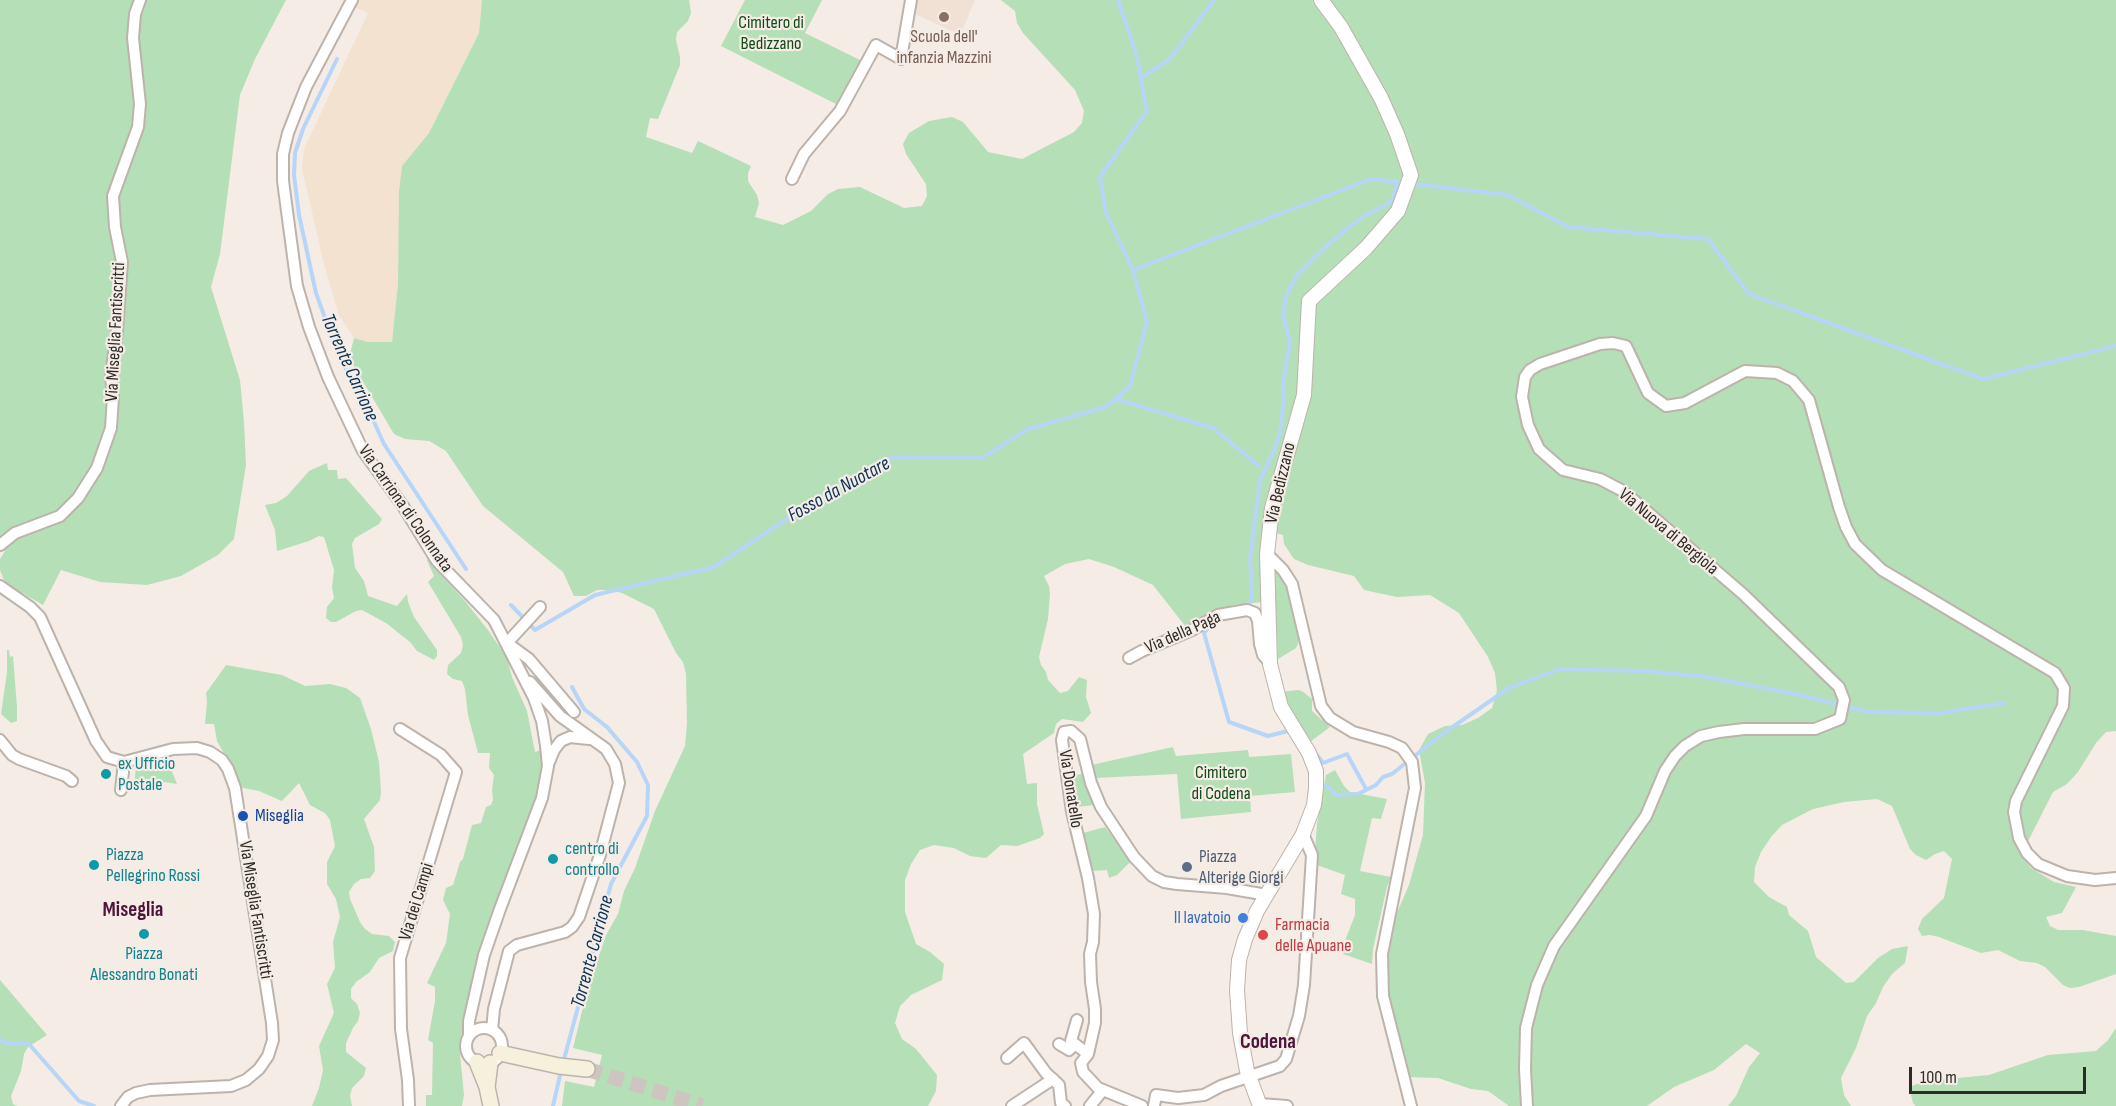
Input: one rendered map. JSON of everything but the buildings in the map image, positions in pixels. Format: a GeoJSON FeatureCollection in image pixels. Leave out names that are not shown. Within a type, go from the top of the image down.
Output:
{"type":"FeatureCollection","features":[{"type":"Feature","properties":{"kind":"main road"},"geometry":{"type":"LineString","coordinates":[[492,1056],[561,1057],[583,1068]]}},
{"type":"Feature","properties":{"kind":"main road","name":"Via Carriona di Colonnata"},"geometry":{"type":"LineString","coordinates":[[491,1106],[487,1087],[492,1056]]}},
{"type":"Feature","properties":{"kind":"street","name":"Via Miseglia Fantiscritti"},"geometry":{"type":"LineString","coordinates":[[0,545],[15,533],[60,516],[78,498],[97,468],[111,428],[113,397],[111,376],[122,262],[113,203],[138,127],[140,104],[133,38],[135,14],[140,0]]}},
{"type":"Feature","properties":{"kind":"street","name":"Via Carriona di Colonnata"},"geometry":{"type":"LineString","coordinates":[[352,0],[306,87],[288,133],[283,154],[283,182],[297,286],[309,327],[328,377],[363,451],[403,506],[437,561],[494,620],[507,643],[534,698],[542,721],[548,766]]}},
{"type":"Feature","properties":{"kind":"street"},"geometry":{"type":"LineString","coordinates":[[792,179],[804,154],[840,111],[876,45],[901,59],[911,0]]}},
{"type":"Feature","properties":{"kind":"street","name":"Via Bedizzano"},"geometry":{"type":"LineString","coordinates":[[1260,1105],[1248,1073],[1240,1033],[1237,990],[1239,960],[1245,939],[1267,895],[1304,834],[1314,805],[1316,771],[1309,753],[1281,706],[1270,664],[1267,554],[1272,508],[1304,395],[1309,302],[1366,248],[1398,211],[1411,175],[1397,134],[1381,98],[1341,27],[1322,0]]}},
{"type":"Feature","properties":{"kind":"street","name":"Via Nuova di Bergiola"},"geometry":{"type":"LineString","coordinates":[[1527,1106],[1526,1028],[1542,975],[1554,946],[1646,816],[1665,771],[1675,756],[1685,746],[1701,736],[1719,732],[1744,729],[1815,729],[1840,719],[1844,700],[1839,687],[1743,594],[1623,491],[1600,479],[1563,470],[1539,449],[1528,425],[1522,397],[1525,377],[1530,370],[1540,364],[1600,344],[1613,343],[1626,346],[1648,393],[1666,406],[1685,403],[1745,371],[1777,373],[1793,381],[1809,400],[1839,507],[1855,544],[1882,570],[2055,672],[2064,688],[2063,706],[2016,801],[2014,812],[2019,838],[2026,853],[2038,864],[2067,876],[2095,880],[2116,878]]}},
{"type":"Feature","properties":{"kind":"street"},"geometry":{"type":"LineString","coordinates":[[1267,554],[1293,584],[1321,706],[1330,718],[1353,732],[1402,748],[1412,762],[1415,788],[1382,954],[1383,996],[1411,1106]]}},
{"type":"Feature","properties":{"kind":"street"},"geometry":{"type":"LineString","coordinates":[[0,586],[40,617],[96,741],[107,757],[122,761],[118,792]]}},
{"type":"Feature","properties":{"kind":"street"},"geometry":{"type":"LineString","coordinates":[[540,607],[507,643],[529,659],[574,712]]}},
{"type":"Feature","properties":{"kind":"street","name":"Via della Paga"},"geometry":{"type":"LineString","coordinates":[[1129,658],[1192,630],[1218,615],[1247,610],[1255,613],[1263,655],[1270,664]]}},
{"type":"Feature","properties":{"kind":"street","name":"Via Carriona di Colonnata"},"geometry":{"type":"LineString","coordinates":[[516,665],[560,716],[598,742],[612,757],[619,783],[584,906],[572,927],[565,932],[517,945],[509,951],[494,1009],[492,1030],[500,1038],[492,1056],[466,1051],[469,1021],[484,955],[542,798],[548,766],[554,750],[561,741],[570,737],[598,742]]}},
{"type":"Feature","properties":{"kind":"street","name":"Via dei Campi"},"geometry":{"type":"LineString","coordinates":[[400,729],[441,755],[456,772],[400,958],[401,1029],[409,1106]]}},
{"type":"Feature","properties":{"kind":"street","name":"Via Donatello"},"geometry":{"type":"LineString","coordinates":[[1088,1054],[1095,1010],[1090,954],[1094,914],[1072,812],[1062,740],[1064,732],[1071,731],[1080,739],[1091,783],[1101,807],[1134,857],[1152,876],[1164,882],[1227,888],[1267,895]]}},
{"type":"Feature","properties":{"kind":"street"},"geometry":{"type":"LineString","coordinates":[[0,740],[19,759],[66,776],[72,781]]}},
{"type":"Feature","properties":{"kind":"street","name":"Via Miseglia Fantiscritti"},"geometry":{"type":"LineString","coordinates":[[122,761],[173,749],[197,748],[210,752],[222,760],[228,769],[235,788],[250,874],[273,1040],[268,1056],[259,1070],[246,1080],[231,1086],[150,1090],[136,1093],[125,1102]]}},
{"type":"Feature","properties":{"kind":"street"},"geometry":{"type":"LineString","coordinates":[[1155,1101],[1204,1095],[1248,1073],[1280,1066],[1286,1059],[1299,1016],[1304,985],[1312,855],[1304,834]]}},
{"type":"Feature","properties":{"kind":"street"},"geometry":{"type":"LineString","coordinates":[[1077,1020],[1071,1041],[1088,1054],[1081,1063],[1083,1072],[1098,1088],[1142,1106]]}},
{"type":"Feature","properties":{"kind":"street"},"geometry":{"type":"LineString","coordinates":[[469,1036],[477,1029],[492,1030]]}},
{"type":"Feature","properties":{"kind":"street"},"geometry":{"type":"LineString","coordinates":[[1007,1058],[1024,1043],[1046,1073],[1059,1085],[1061,1103],[1065,1106]]}},
{"type":"Feature","properties":{"kind":"street"},"geometry":{"type":"LineString","coordinates":[[1059,1044],[1069,1050],[1075,1044]]}},
{"type":"Feature","properties":{"kind":"street"},"geometry":{"type":"LineString","coordinates":[[1012,1106],[1053,1079]]}},
{"type":"Feature","properties":{"kind":"street"},"geometry":{"type":"LineString","coordinates":[[481,1106],[487,1087]]}},
{"type":"Feature","properties":{"kind":"street"},"geometry":{"type":"LineString","coordinates":[[1092,1105],[1103,1090]]}},
{"type":"Feature","properties":{"kind":"street"},"geometry":{"type":"LineString","coordinates":[[1260,1105],[1287,1106]]}},
{"type":"Feature","properties":{"kind":"shaded area"},"geometry":{"type":"Polygon","coordinates":[[[359,0],[482,0],[479,33],[429,133],[402,166],[399,191],[398,284],[392,342],[368,342],[354,338],[339,315],[325,268],[302,169],[304,149],[368,13],[355,7],[359,0]]]}},
{"type":"Feature","properties":{"kind":"shaded area","name":"Scuola dell' infanzia Mazzini"},"geometry":{"type":"Polygon","coordinates":[[[915,0],[975,0],[960,35],[913,13],[915,0]]]}},
{"type":"Feature","properties":{"kind":"green space"},"geometry":{"type":"Polygon","coordinates":[[[0,0],[286,0],[255,59],[240,95],[220,254],[211,287],[240,380],[244,422],[246,465],[234,539],[218,555],[181,576],[147,585],[100,582],[61,570],[43,605],[10,586],[4,580],[0,570],[0,559],[5,551],[0,547],[0,0]]]}},
{"type":"Feature","properties":{"kind":"green space"},"geometry":{"type":"Polygon","coordinates":[[[482,0],[689,0],[691,13],[688,21],[677,32],[680,65],[658,119],[650,118],[646,137],[692,153],[698,141],[751,166],[748,181],[759,203],[755,217],[783,225],[811,211],[828,194],[838,189],[860,187],[904,208],[922,206],[927,196],[926,184],[906,154],[903,144],[909,133],[929,121],[952,117],[963,122],[988,152],[1022,159],[1074,132],[1082,123],[1084,111],[1075,90],[1023,33],[1017,23],[1015,11],[1001,0],[2116,0],[2116,731],[2106,732],[2096,743],[2078,772],[2067,784],[2053,792],[2021,855],[2031,868],[2054,882],[2076,887],[2062,913],[2046,917],[2050,926],[2058,930],[2083,930],[2116,936],[2116,974],[2070,988],[2063,985],[2045,967],[2037,963],[2020,961],[1998,950],[1981,953],[1939,937],[1922,936],[1918,929],[1922,919],[1944,898],[1952,859],[1944,851],[1926,860],[1916,855],[1910,849],[1892,806],[1877,799],[1844,802],[1813,809],[1782,825],[1761,852],[1755,867],[1754,882],[1769,897],[1787,907],[1789,915],[1808,931],[1816,957],[1846,983],[1854,982],[1878,958],[1892,949],[1908,946],[1905,963],[1892,974],[1883,987],[1867,1016],[1856,1048],[1841,1078],[1844,1095],[1851,1106],[1728,1106],[1736,1096],[1749,1067],[1760,1053],[1746,1044],[1714,1070],[1674,1087],[1647,1106],[1509,1106],[1488,1091],[1471,1089],[1438,1078],[1406,1077],[1388,1007],[1387,936],[1409,885],[1423,835],[1425,783],[1419,750],[1428,734],[1445,726],[1462,725],[1492,708],[1497,691],[1495,673],[1488,657],[1459,613],[1430,595],[1397,597],[1364,590],[1354,576],[1308,565],[1294,559],[1284,544],[1283,535],[1262,529],[1262,602],[1233,605],[1186,627],[1153,585],[1114,567],[1089,559],[1065,564],[1044,576],[1050,594],[1048,619],[1039,657],[1041,665],[1048,680],[1060,693],[1068,691],[1079,677],[1087,680],[1086,697],[1091,713],[1083,722],[1062,719],[1056,724],[1054,733],[1023,754],[1027,784],[1037,783],[1037,804],[1044,834],[1040,838],[1017,846],[1001,845],[986,858],[970,856],[954,848],[934,845],[920,850],[911,864],[905,880],[905,912],[916,944],[944,964],[942,980],[911,995],[900,1006],[895,1023],[902,1039],[916,1049],[937,1075],[936,1091],[928,1106],[562,1106],[565,1081],[594,1087],[602,1055],[573,1048],[587,991],[606,935],[618,914],[624,891],[635,868],[655,811],[685,746],[686,674],[683,662],[676,653],[654,609],[622,593],[610,590],[597,590],[586,596],[574,596],[563,572],[483,506],[446,451],[429,441],[405,439],[394,434],[349,358],[354,338],[368,342],[392,342],[398,284],[399,191],[402,166],[429,133],[479,33],[482,0]]]}},
{"type":"Feature","properties":{"kind":"green space","name":"Cimitero di Bedizzano"},"geometry":{"type":"Polygon","coordinates":[[[745,0],[822,0],[805,33],[862,61],[840,106],[721,46],[745,0]]]}},
{"type":"Feature","properties":{"kind":"green space"},"geometry":{"type":"Polygon","coordinates":[[[327,463],[328,470],[337,470],[338,479],[346,478],[382,519],[379,524],[355,538],[352,544],[355,568],[364,581],[368,596],[397,606],[407,594],[414,617],[437,650],[434,660],[417,651],[410,642],[386,623],[362,610],[336,622],[331,622],[326,618],[327,607],[334,598],[332,587],[334,570],[324,537],[319,536],[277,551],[275,530],[265,505],[276,503],[287,496],[309,471],[327,463]]]}},
{"type":"Feature","properties":{"kind":"green space"},"geometry":{"type":"Polygon","coordinates":[[[426,558],[465,601],[507,658],[512,677],[527,711],[535,752],[541,750],[542,773],[539,790],[487,931],[459,1044],[464,1095],[462,1106],[426,1106],[426,1095],[432,1095],[433,1043],[428,1040],[435,1001],[435,987],[427,983],[446,943],[450,914],[443,900],[446,888],[453,885],[472,825],[481,823],[486,807],[491,805],[494,775],[489,768],[490,753],[478,753],[462,681],[453,679],[447,674],[448,665],[461,653],[463,645],[461,637],[428,582],[434,576],[426,558]]]}},
{"type":"Feature","properties":{"kind":"green space"},"geometry":{"type":"Polygon","coordinates":[[[1274,566],[1287,582],[1300,639],[1296,648],[1278,659],[1274,566]]]}},
{"type":"Feature","properties":{"kind":"green space"},"geometry":{"type":"Polygon","coordinates":[[[7,650],[9,650],[10,657],[13,656],[17,707],[17,721],[11,723],[1,714],[7,672],[7,650]]]}},
{"type":"Feature","properties":{"kind":"green space"},"geometry":{"type":"Polygon","coordinates":[[[226,665],[282,675],[305,686],[330,684],[346,688],[360,698],[371,729],[379,762],[381,792],[380,800],[364,819],[374,847],[375,871],[370,878],[361,879],[354,884],[349,892],[350,899],[365,929],[372,934],[389,936],[395,942],[393,951],[379,958],[370,972],[356,982],[351,989],[351,998],[357,1004],[360,1013],[346,1043],[346,1052],[366,1068],[364,1076],[352,1088],[350,1096],[352,1106],[312,1106],[323,1070],[319,1046],[334,1013],[327,984],[335,968],[333,942],[340,917],[336,899],[327,884],[327,862],[335,846],[330,820],[325,813],[310,805],[299,783],[282,801],[259,791],[238,787],[236,775],[217,741],[214,724],[205,724],[206,693],[226,665]]]}},
{"type":"Feature","properties":{"kind":"green space"},"geometry":{"type":"Polygon","coordinates":[[[1298,690],[1312,699],[1312,711],[1330,727],[1310,742],[1281,692],[1298,690]]]}},
{"type":"Feature","properties":{"kind":"green space","name":"Cimitero di Codena"},"geometry":{"type":"Polygon","coordinates":[[[1173,747],[1176,756],[1248,750],[1249,757],[1291,754],[1295,792],[1250,796],[1251,812],[1181,819],[1177,774],[1095,778],[1091,765],[1173,747]]]}},
{"type":"Feature","properties":{"kind":"green space"},"geometry":{"type":"Polygon","coordinates":[[[166,757],[177,784],[164,782],[161,789],[151,784],[134,786],[136,767],[166,757]]]}},
{"type":"Feature","properties":{"kind":"green space"},"geometry":{"type":"Polygon","coordinates":[[[1335,770],[1350,792],[1387,799],[1381,819],[1372,818],[1360,871],[1391,877],[1373,949],[1372,964],[1343,954],[1343,946],[1355,915],[1355,899],[1341,894],[1345,875],[1314,864],[1317,824],[1326,775],[1335,770]]]}},
{"type":"Feature","properties":{"kind":"green space"},"geometry":{"type":"Polygon","coordinates":[[[1083,774],[1094,805],[1077,807],[1070,775],[1083,774]]]}},
{"type":"Feature","properties":{"kind":"green space"},"geometry":{"type":"Polygon","coordinates":[[[1105,827],[1131,861],[1117,875],[1109,878],[1107,870],[1092,871],[1083,833],[1105,827]]]}},
{"type":"Feature","properties":{"kind":"green space"},"geometry":{"type":"Polygon","coordinates":[[[0,980],[47,1035],[28,1047],[24,1054],[21,1071],[11,1096],[13,1104],[17,1106],[0,1106],[0,980]]]}},
{"type":"Feature","properties":{"kind":"green space"},"geometry":{"type":"Polygon","coordinates":[[[2116,1028],[2116,1106],[1916,1106],[1913,1103],[1909,1087],[1925,1081],[1989,1075],[2048,1055],[2096,1051],[2108,1040],[2116,1028]]]}},
{"type":"Feature","properties":{"kind":"waterway","name":"Fosso da Nuotare"},"geometry":{"type":"LineString","coordinates":[[511,605],[535,630],[595,595],[714,567],[820,497],[890,458],[982,458],[1028,429],[1106,407],[1130,386],[1147,322],[1133,270],[1106,213],[1100,177],[1147,111],[1136,53],[1118,0]]}},
{"type":"Feature","properties":{"kind":"waterway"},"geometry":{"type":"LineString","coordinates":[[1141,78],[1170,59],[1214,0]]}},
{"type":"Feature","properties":{"kind":"waterway","name":"Torrente Carrione"},"geometry":{"type":"LineString","coordinates":[[337,59],[303,129],[295,153],[294,175],[299,215],[316,293],[339,357],[365,402],[384,444],[466,569]]}},
{"type":"Feature","properties":{"kind":"waterway"},"geometry":{"type":"LineString","coordinates":[[1133,270],[1371,179],[1508,195],[1568,227],[1708,239],[1749,294],[1983,379],[2116,346]]}},
{"type":"Feature","properties":{"kind":"waterway"},"geometry":{"type":"LineString","coordinates":[[1242,606],[1249,604],[1252,599],[1250,559],[1260,480],[1280,433],[1284,397],[1283,383],[1290,343],[1283,314],[1287,293],[1298,274],[1321,251],[1349,227],[1393,199],[1397,182]]}},
{"type":"Feature","properties":{"kind":"waterway"},"geometry":{"type":"LineString","coordinates":[[1116,399],[1213,428],[1259,466]]}},
{"type":"Feature","properties":{"kind":"waterway"},"geometry":{"type":"LineString","coordinates":[[1213,623],[1204,633],[1229,722],[1268,736],[1292,730]]}},
{"type":"Feature","properties":{"kind":"waterway"},"geometry":{"type":"LineString","coordinates":[[1326,785],[1336,795],[1358,794],[1376,785],[1383,777],[1392,774],[1441,735],[1509,688],[1560,669],[1644,671],[1707,677],[1800,695],[1868,712],[1941,713],[2004,703]]}},
{"type":"Feature","properties":{"kind":"waterway","name":"Torrente Carrione"},"geometry":{"type":"LineString","coordinates":[[563,1063],[611,884],[647,816],[648,785],[637,762],[607,727],[584,709],[572,687]]}},
{"type":"Feature","properties":{"kind":"waterway"},"geometry":{"type":"LineString","coordinates":[[1314,751],[1323,763],[1347,754],[1366,789]]}},
{"type":"Feature","properties":{"kind":"waterway"},"geometry":{"type":"LineString","coordinates":[[0,1039],[6,1043],[28,1043],[79,1101],[94,1106]]}},
{"type":"Feature","properties":{"kind":"waterway","name":"Torrente Carrione"},"geometry":{"type":"LineString","coordinates":[[553,1106],[561,1071]]}},
{"type":"Feature","properties":{"kind":"tunnel"},"geometry":{"type":"LineString","coordinates":[[587,1069],[702,1106]]}},
{"type":"Feature","properties":{"kind":"place","name":"Scuola dell' infanzia Mazzini"},"geometry":{"type":"Point","coordinates":[944,17]}},
{"type":"Feature","properties":{"kind":"place","name":"ex Ufficio Postale"},"geometry":{"type":"Point","coordinates":[106,774]}},
{"type":"Feature","properties":{"kind":"place","name":"Miseglia"},"geometry":{"type":"Point","coordinates":[243,816]}},
{"type":"Feature","properties":{"kind":"place","name":"centro di controllo"},"geometry":{"type":"Point","coordinates":[553,859]}},
{"type":"Feature","properties":{"kind":"place","name":"Piazza Pellegrino Rossi"},"geometry":{"type":"Point","coordinates":[94,865]}},
{"type":"Feature","properties":{"kind":"place","name":"Piazza Alterige Giorgi"},"geometry":{"type":"Point","coordinates":[1187,867]}},
{"type":"Feature","properties":{"kind":"place","name":"Il lavatoio"},"geometry":{"type":"Point","coordinates":[1243,918]}},
{"type":"Feature","properties":{"kind":"place","name":"Piazza Alessandro Bonati"},"geometry":{"type":"Point","coordinates":[144,934]}},
{"type":"Feature","properties":{"kind":"place","name":"Farmacia delle Apuane"},"geometry":{"type":"Point","coordinates":[1263,935]}},
{"type":"Feature","properties":{"kind":"district","name":"Miseglia"},"geometry":{"type":"Point","coordinates":[133,911]}},
{"type":"Feature","properties":{"kind":"district","name":"Codena"},"geometry":{"type":"Point","coordinates":[1268,1043]}}]}
